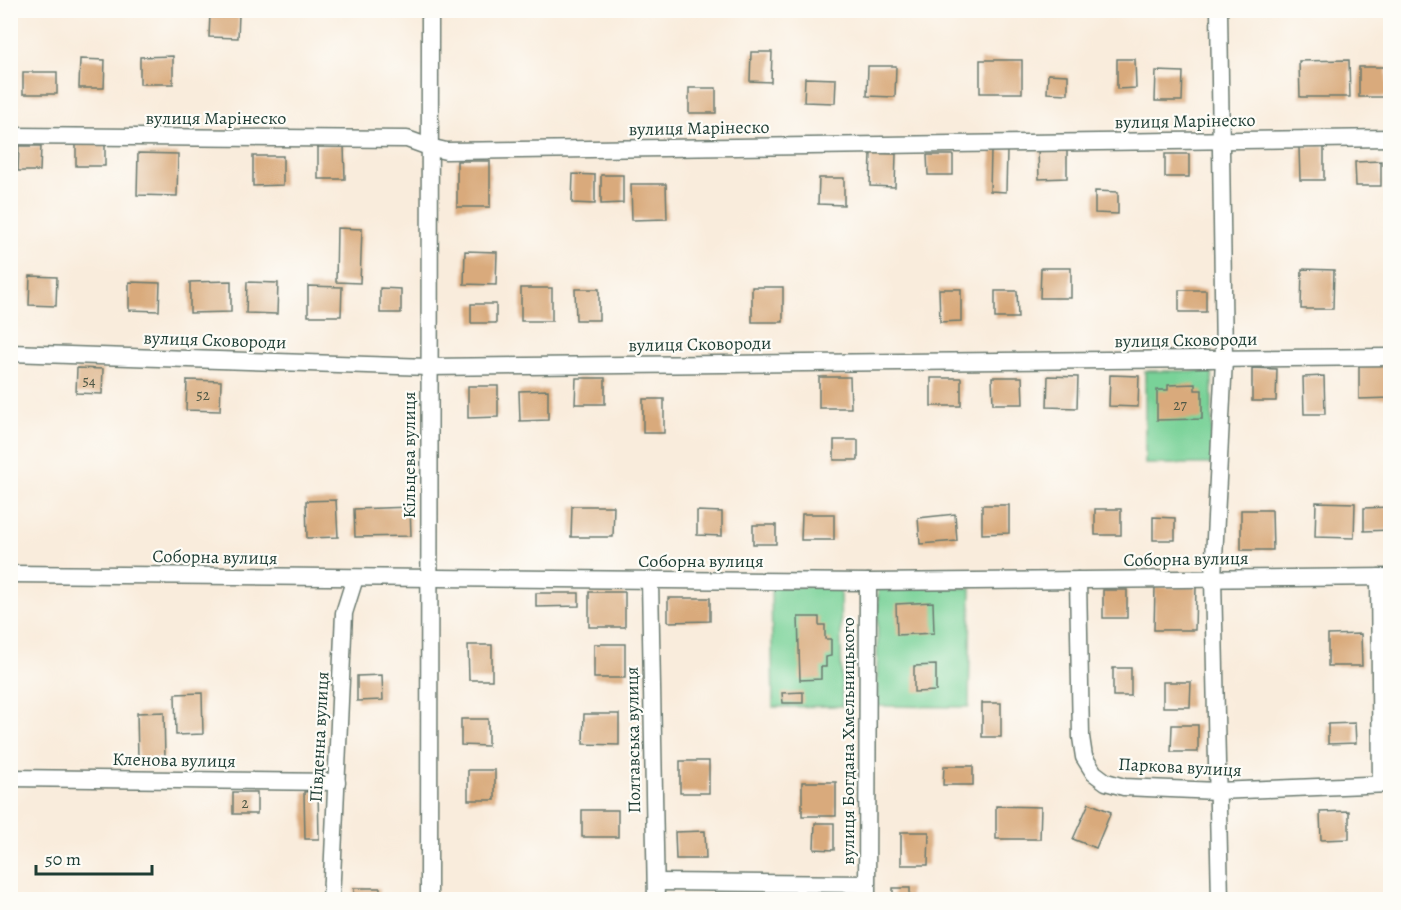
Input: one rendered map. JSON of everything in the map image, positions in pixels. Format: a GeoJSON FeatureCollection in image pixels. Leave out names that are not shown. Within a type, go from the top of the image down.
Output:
{"type":"FeatureCollection","features":[{"type":"Feature","properties":{"kind":"street","name":"Кільцева вулиця"},"geometry":{"type":"LineString","coordinates":[[429,900],[430,10]]}},
{"type":"Feature","properties":{"kind":"street"},"geometry":{"type":"LineString","coordinates":[[1219,10],[1224,359],[1213,578],[1220,900]]}},
{"type":"Feature","properties":{"kind":"street","name":"вулиця Марінеско"},"geometry":{"type":"LineString","coordinates":[[10,136],[407,139],[446,151],[1390,138]]}},
{"type":"Feature","properties":{"kind":"street","name":"вулиця Сковороди"},"geometry":{"type":"LineString","coordinates":[[10,353],[429,366],[1390,357]]}},
{"type":"Feature","properties":{"kind":"street","name":"Соборна вулиця"},"geometry":{"type":"LineString","coordinates":[[10,574],[868,582],[1385,577]]}},
{"type":"Feature","properties":{"kind":"street"},"geometry":{"type":"LineString","coordinates":[[1385,577],[1386,784]]}},
{"type":"Feature","properties":{"kind":"street","name":"Південна вулиця"},"geometry":{"type":"LineString","coordinates":[[331,900],[344,613],[355,578]]}},
{"type":"Feature","properties":{"kind":"street","name":"Полтавська вулиця"},"geometry":{"type":"LineString","coordinates":[[650,580],[656,900]]}},
{"type":"Feature","properties":{"kind":"street","name":"Паркова вулиця"},"geometry":{"type":"LineString","coordinates":[[1078,580],[1081,737],[1084,757],[1094,773],[1106,782],[1124,787],[1218,791],[1386,784]]}},
{"type":"Feature","properties":{"kind":"street","name":"вулиця Богдана Хмельницького"},"geometry":{"type":"LineString","coordinates":[[866,892],[868,582]]}},
{"type":"Feature","properties":{"kind":"street","name":"Кленова вулиця"},"geometry":{"type":"LineString","coordinates":[[10,778],[337,782]]}},
{"type":"Feature","properties":{"kind":"street"},"geometry":{"type":"LineString","coordinates":[[656,882],[866,892]]}},
{"type":"Feature","properties":{"kind":"green space"},"geometry":{"type":"Polygon","coordinates":[[[1145,371],[1212,371],[1212,464],[1145,464],[1145,371]]]}},
{"type":"Feature","properties":{"kind":"green space"},"geometry":{"type":"Polygon","coordinates":[[[840,586],[842,706],[773,707],[771,587],[840,586]]]}},
{"type":"Feature","properties":{"kind":"green space"},"geometry":{"type":"Polygon","coordinates":[[[878,587],[971,588],[969,707],[877,706],[878,587]]]}},
{"type":"Feature","properties":{"kind":"building"},"geometry":{"type":"Polygon","coordinates":[[[210,14],[239,14],[238,38],[209,37],[210,14]]]}},
{"type":"Feature","properties":{"kind":"building"},"geometry":{"type":"Polygon","coordinates":[[[751,52],[772,52],[771,82],[750,81],[751,52]]]}},
{"type":"Feature","properties":{"kind":"building"},"geometry":{"type":"Polygon","coordinates":[[[173,56],[173,84],[140,84],[140,57],[173,56]]]}},
{"type":"Feature","properties":{"kind":"building"},"geometry":{"type":"Polygon","coordinates":[[[80,59],[105,60],[104,88],[79,88],[80,59]]]}},
{"type":"Feature","properties":{"kind":"building"},"geometry":{"type":"Polygon","coordinates":[[[1117,59],[1135,59],[1136,88],[1117,89],[1117,59]]]}},
{"type":"Feature","properties":{"kind":"building"},"geometry":{"type":"Polygon","coordinates":[[[980,60],[1022,60],[1022,93],[980,93],[980,60]]]}},
{"type":"Feature","properties":{"kind":"building"},"geometry":{"type":"Polygon","coordinates":[[[1349,60],[1350,97],[1300,97],[1299,61],[1349,60]]]}},
{"type":"Feature","properties":{"kind":"building"},"geometry":{"type":"Polygon","coordinates":[[[868,66],[896,66],[895,97],[867,96],[868,66]]]}},
{"type":"Feature","properties":{"kind":"building"},"geometry":{"type":"Polygon","coordinates":[[[1359,67],[1387,67],[1387,97],[1359,97],[1359,67]]]}},
{"type":"Feature","properties":{"kind":"building"},"geometry":{"type":"Polygon","coordinates":[[[1156,71],[1183,72],[1182,101],[1155,101],[1156,71]]]}},
{"type":"Feature","properties":{"kind":"building"},"geometry":{"type":"Polygon","coordinates":[[[23,72],[57,72],[57,94],[23,94],[23,72]]]}},
{"type":"Feature","properties":{"kind":"building"},"geometry":{"type":"Polygon","coordinates":[[[1048,74],[1068,75],[1068,94],[1047,93],[1048,74]]]}},
{"type":"Feature","properties":{"kind":"building"},"geometry":{"type":"Polygon","coordinates":[[[805,78],[836,79],[835,103],[804,102],[805,78]]]}},
{"type":"Feature","properties":{"kind":"building"},"geometry":{"type":"Polygon","coordinates":[[[689,88],[716,88],[716,113],[689,113],[689,88]]]}},
{"type":"Feature","properties":{"kind":"building"},"geometry":{"type":"Polygon","coordinates":[[[76,141],[105,141],[105,166],[76,166],[76,141]]]}},
{"type":"Feature","properties":{"kind":"building"},"geometry":{"type":"Polygon","coordinates":[[[344,145],[345,179],[318,179],[318,146],[344,145]]]}},
{"type":"Feature","properties":{"kind":"building"},"geometry":{"type":"Polygon","coordinates":[[[19,146],[41,146],[40,171],[18,171],[19,146]]]}},
{"type":"Feature","properties":{"kind":"building"},"geometry":{"type":"Polygon","coordinates":[[[1324,146],[1324,180],[1300,180],[1299,147],[1324,146]]]}},
{"type":"Feature","properties":{"kind":"building"},"geometry":{"type":"Polygon","coordinates":[[[1038,150],[1067,150],[1067,178],[1039,179],[1038,150]]]}},
{"type":"Feature","properties":{"kind":"building"},"geometry":{"type":"Polygon","coordinates":[[[991,151],[1007,151],[1006,192],[990,191],[991,151]]]}},
{"type":"Feature","properties":{"kind":"building"},"geometry":{"type":"Polygon","coordinates":[[[138,153],[178,154],[177,196],[137,195],[138,153]]]}},
{"type":"Feature","properties":{"kind":"building"},"geometry":{"type":"Polygon","coordinates":[[[871,153],[896,154],[895,187],[870,186],[871,153]]]}},
{"type":"Feature","properties":{"kind":"building"},"geometry":{"type":"Polygon","coordinates":[[[1165,154],[1189,154],[1189,177],[1165,177],[1165,154]]]}},
{"type":"Feature","properties":{"kind":"building"},"geometry":{"type":"Polygon","coordinates":[[[927,155],[953,155],[953,175],[928,175],[927,155]]]}},
{"type":"Feature","properties":{"kind":"building"},"geometry":{"type":"Polygon","coordinates":[[[253,156],[283,156],[283,185],[253,186],[253,156]]]}},
{"type":"Feature","properties":{"kind":"building"},"geometry":{"type":"Polygon","coordinates":[[[457,161],[490,161],[490,207],[457,207],[457,161]]]}},
{"type":"Feature","properties":{"kind":"building"},"geometry":{"type":"Polygon","coordinates":[[[1381,161],[1381,186],[1356,186],[1355,162],[1381,161]]]}},
{"type":"Feature","properties":{"kind":"building"},"geometry":{"type":"Polygon","coordinates":[[[573,174],[595,175],[595,204],[572,203],[573,174]]]}},
{"type":"Feature","properties":{"kind":"building"},"geometry":{"type":"Polygon","coordinates":[[[601,175],[623,175],[623,203],[601,204],[601,175]]]}},
{"type":"Feature","properties":{"kind":"building"},"geometry":{"type":"Polygon","coordinates":[[[819,178],[844,178],[844,205],[818,204],[819,178]]]}},
{"type":"Feature","properties":{"kind":"building"},"geometry":{"type":"Polygon","coordinates":[[[631,184],[666,184],[667,219],[632,220],[631,184]]]}},
{"type":"Feature","properties":{"kind":"building"},"geometry":{"type":"Polygon","coordinates":[[[1095,191],[1118,192],[1118,214],[1095,213],[1095,191]]]}},
{"type":"Feature","properties":{"kind":"building"},"geometry":{"type":"Polygon","coordinates":[[[337,228],[362,229],[360,283],[336,282],[337,228]]]}},
{"type":"Feature","properties":{"kind":"building"},"geometry":{"type":"Polygon","coordinates":[[[465,251],[497,252],[496,285],[464,284],[465,251]]]}},
{"type":"Feature","properties":{"kind":"building"},"geometry":{"type":"Polygon","coordinates":[[[1041,268],[1071,268],[1071,298],[1040,298],[1041,268]]]}},
{"type":"Feature","properties":{"kind":"building"},"geometry":{"type":"Polygon","coordinates":[[[1302,269],[1334,270],[1333,309],[1301,309],[1302,269]]]}},
{"type":"Feature","properties":{"kind":"building"},"geometry":{"type":"Polygon","coordinates":[[[30,276],[57,277],[56,306],[29,305],[30,276]]]}},
{"type":"Feature","properties":{"kind":"building"},"geometry":{"type":"Polygon","coordinates":[[[231,281],[231,312],[190,313],[190,282],[231,281]]]}},
{"type":"Feature","properties":{"kind":"building"},"geometry":{"type":"Polygon","coordinates":[[[129,282],[160,283],[159,311],[129,310],[129,282]]]}},
{"type":"Feature","properties":{"kind":"building"},"geometry":{"type":"Polygon","coordinates":[[[247,282],[278,283],[277,314],[246,313],[247,282]]]}},
{"type":"Feature","properties":{"kind":"building"},"geometry":{"type":"Polygon","coordinates":[[[308,286],[342,287],[341,316],[308,316],[308,286]]]}},
{"type":"Feature","properties":{"kind":"building"},"geometry":{"type":"Polygon","coordinates":[[[752,287],[783,287],[783,322],[752,322],[752,287]]]}},
{"type":"Feature","properties":{"kind":"building"},"geometry":{"type":"Polygon","coordinates":[[[380,288],[401,289],[401,313],[380,313],[380,288]]]}},
{"type":"Feature","properties":{"kind":"building"},"geometry":{"type":"Polygon","coordinates":[[[521,288],[552,288],[552,321],[521,321],[521,288]]]}},
{"type":"Feature","properties":{"kind":"building"},"geometry":{"type":"Polygon","coordinates":[[[575,289],[599,289],[599,320],[576,320],[575,289]]]}},
{"type":"Feature","properties":{"kind":"building"},"geometry":{"type":"Polygon","coordinates":[[[939,289],[961,289],[961,321],[940,322],[939,289]]]}},
{"type":"Feature","properties":{"kind":"building"},"geometry":{"type":"Polygon","coordinates":[[[1179,290],[1206,290],[1206,312],[1179,312],[1179,290]]]}},
{"type":"Feature","properties":{"kind":"building"},"geometry":{"type":"Polygon","coordinates":[[[995,291],[1017,291],[1018,318],[995,318],[995,291]]]}},
{"type":"Feature","properties":{"kind":"building"},"geometry":{"type":"Polygon","coordinates":[[[471,304],[496,304],[496,323],[471,323],[471,304]]]}},
{"type":"Feature","properties":{"kind":"building"},"geometry":{"type":"Polygon","coordinates":[[[1390,361],[1390,398],[1359,399],[1359,362],[1390,361]]]}},
{"type":"Feature","properties":{"kind":"building"},"geometry":{"type":"Polygon","coordinates":[[[77,368],[103,369],[102,394],[76,393],[77,368]]]}},
{"type":"Feature","properties":{"kind":"building"},"geometry":{"type":"Polygon","coordinates":[[[1252,368],[1277,369],[1276,401],[1252,401],[1252,368]]]}},
{"type":"Feature","properties":{"kind":"building"},"geometry":{"type":"Polygon","coordinates":[[[1110,375],[1139,376],[1138,407],[1109,406],[1110,375]]]}},
{"type":"Feature","properties":{"kind":"building"},"geometry":{"type":"Polygon","coordinates":[[[1048,376],[1078,377],[1077,408],[1047,407],[1048,376]]]}},
{"type":"Feature","properties":{"kind":"building"},"geometry":{"type":"Polygon","coordinates":[[[1324,376],[1325,414],[1304,414],[1303,377],[1324,376]]]}},
{"type":"Feature","properties":{"kind":"building"},"geometry":{"type":"Polygon","coordinates":[[[819,377],[850,377],[851,408],[819,408],[819,377]]]}},
{"type":"Feature","properties":{"kind":"building"},"geometry":{"type":"Polygon","coordinates":[[[992,377],[1022,377],[1023,404],[993,404],[992,377]]]}},
{"type":"Feature","properties":{"kind":"building"},"geometry":{"type":"Polygon","coordinates":[[[576,378],[605,378],[605,404],[575,404],[576,378]]]}},
{"type":"Feature","properties":{"kind":"building"},"geometry":{"type":"Polygon","coordinates":[[[931,378],[961,378],[961,406],[931,406],[931,378]]]}},
{"type":"Feature","properties":{"kind":"building"},"geometry":{"type":"Polygon","coordinates":[[[187,380],[221,381],[220,411],[186,410],[187,380]]]}},
{"type":"Feature","properties":{"kind":"building"},"geometry":{"type":"Polygon","coordinates":[[[1195,384],[1195,390],[1202,390],[1202,419],[1157,420],[1157,390],[1168,390],[1168,385],[1195,384]]]}},
{"type":"Feature","properties":{"kind":"building"},"geometry":{"type":"Polygon","coordinates":[[[468,386],[498,386],[498,417],[468,418],[468,386]]]}},
{"type":"Feature","properties":{"kind":"building"},"geometry":{"type":"Polygon","coordinates":[[[548,390],[548,420],[520,421],[519,391],[548,390]]]}},
{"type":"Feature","properties":{"kind":"building"},"geometry":{"type":"Polygon","coordinates":[[[643,399],[664,399],[664,433],[643,433],[643,399]]]}},
{"type":"Feature","properties":{"kind":"building"},"geometry":{"type":"Polygon","coordinates":[[[834,440],[858,440],[858,460],[834,460],[834,440]]]}},
{"type":"Feature","properties":{"kind":"building"},"geometry":{"type":"Polygon","coordinates":[[[336,500],[338,537],[307,538],[306,501],[336,500]]]}},
{"type":"Feature","properties":{"kind":"building"},"geometry":{"type":"Polygon","coordinates":[[[1316,502],[1355,503],[1354,538],[1315,537],[1316,502]]]}},
{"type":"Feature","properties":{"kind":"building"},"geometry":{"type":"Polygon","coordinates":[[[982,505],[1009,505],[1009,533],[982,534],[982,505]]]}},
{"type":"Feature","properties":{"kind":"building"},"geometry":{"type":"Polygon","coordinates":[[[572,506],[614,506],[613,537],[571,537],[572,506]]]}},
{"type":"Feature","properties":{"kind":"building"},"geometry":{"type":"Polygon","coordinates":[[[410,507],[411,536],[355,537],[354,509],[410,507]]]}},
{"type":"Feature","properties":{"kind":"building"},"geometry":{"type":"Polygon","coordinates":[[[1390,507],[1390,530],[1364,531],[1364,508],[1390,507]]]}},
{"type":"Feature","properties":{"kind":"building"},"geometry":{"type":"Polygon","coordinates":[[[1095,509],[1121,509],[1121,535],[1095,535],[1095,509]]]}},
{"type":"Feature","properties":{"kind":"building"},"geometry":{"type":"Polygon","coordinates":[[[1241,510],[1272,510],[1273,550],[1241,550],[1241,510]]]}},
{"type":"Feature","properties":{"kind":"building"},"geometry":{"type":"Polygon","coordinates":[[[697,511],[722,512],[722,536],[697,535],[697,511]]]}},
{"type":"Feature","properties":{"kind":"building"},"geometry":{"type":"Polygon","coordinates":[[[802,514],[834,514],[834,540],[801,540],[802,514]]]}},
{"type":"Feature","properties":{"kind":"building"},"geometry":{"type":"Polygon","coordinates":[[[955,514],[957,541],[920,544],[918,518],[955,514]]]}},
{"type":"Feature","properties":{"kind":"building"},"geometry":{"type":"Polygon","coordinates":[[[1153,517],[1175,518],[1175,540],[1153,540],[1153,517]]]}},
{"type":"Feature","properties":{"kind":"building"},"geometry":{"type":"Polygon","coordinates":[[[753,525],[776,525],[776,544],[753,544],[753,525]]]}},
{"type":"Feature","properties":{"kind":"building"},"geometry":{"type":"Polygon","coordinates":[[[1155,587],[1196,587],[1195,630],[1154,630],[1155,587]]]}},
{"type":"Feature","properties":{"kind":"building"},"geometry":{"type":"Polygon","coordinates":[[[1103,590],[1127,590],[1127,618],[1103,618],[1103,590]]]}},
{"type":"Feature","properties":{"kind":"building"},"geometry":{"type":"Polygon","coordinates":[[[589,592],[625,592],[625,627],[589,627],[589,592]]]}},
{"type":"Feature","properties":{"kind":"building"},"geometry":{"type":"Polygon","coordinates":[[[536,593],[579,593],[579,606],[536,607],[536,593]]]}},
{"type":"Feature","properties":{"kind":"building"},"geometry":{"type":"Polygon","coordinates":[[[668,598],[710,598],[710,621],[668,622],[668,598]]]}},
{"type":"Feature","properties":{"kind":"building"},"geometry":{"type":"Polygon","coordinates":[[[933,602],[934,633],[897,635],[896,604],[933,602]]]}},
{"type":"Feature","properties":{"kind":"building"},"geometry":{"type":"Polygon","coordinates":[[[798,617],[819,617],[819,625],[825,625],[825,639],[831,639],[831,656],[826,657],[826,667],[821,667],[821,679],[800,680],[798,617]]]}},
{"type":"Feature","properties":{"kind":"building"},"geometry":{"type":"Polygon","coordinates":[[[1361,634],[1362,666],[1328,666],[1328,635],[1361,634]]]}},
{"type":"Feature","properties":{"kind":"building"},"geometry":{"type":"Polygon","coordinates":[[[594,644],[625,644],[625,678],[594,678],[594,644]]]}},
{"type":"Feature","properties":{"kind":"building"},"geometry":{"type":"Polygon","coordinates":[[[468,645],[492,645],[492,680],[469,680],[468,645]]]}},
{"type":"Feature","properties":{"kind":"building"},"geometry":{"type":"Polygon","coordinates":[[[936,665],[936,691],[914,692],[914,666],[936,665]]]}},
{"type":"Feature","properties":{"kind":"building"},"geometry":{"type":"Polygon","coordinates":[[[1113,668],[1131,668],[1131,696],[1113,696],[1113,668]]]}},
{"type":"Feature","properties":{"kind":"building"},"geometry":{"type":"Polygon","coordinates":[[[382,675],[383,700],[357,701],[357,676],[382,675]]]}},
{"type":"Feature","properties":{"kind":"building"},"geometry":{"type":"Polygon","coordinates":[[[1163,682],[1191,682],[1190,707],[1163,707],[1163,682]]]}},
{"type":"Feature","properties":{"kind":"building"},"geometry":{"type":"Polygon","coordinates":[[[803,692],[803,703],[783,703],[782,693],[803,692]]]}},
{"type":"Feature","properties":{"kind":"building"},"geometry":{"type":"Polygon","coordinates":[[[202,693],[203,734],[176,735],[175,694],[202,693]]]}},
{"type":"Feature","properties":{"kind":"building"},"geometry":{"type":"Polygon","coordinates":[[[982,703],[1001,703],[1001,737],[982,737],[982,703]]]}},
{"type":"Feature","properties":{"kind":"building"},"geometry":{"type":"Polygon","coordinates":[[[164,712],[165,758],[138,758],[137,713],[164,712]]]}},
{"type":"Feature","properties":{"kind":"building"},"geometry":{"type":"Polygon","coordinates":[[[584,714],[619,714],[619,745],[583,744],[584,714]]]}},
{"type":"Feature","properties":{"kind":"building"},"geometry":{"type":"Polygon","coordinates":[[[461,719],[488,719],[488,746],[461,745],[461,719]]]}},
{"type":"Feature","properties":{"kind":"building"},"geometry":{"type":"Polygon","coordinates":[[[1355,723],[1356,743],[1328,744],[1328,724],[1355,723]]]}},
{"type":"Feature","properties":{"kind":"building"},"geometry":{"type":"Polygon","coordinates":[[[1172,725],[1198,725],[1198,752],[1171,752],[1172,725]]]}},
{"type":"Feature","properties":{"kind":"building"},"geometry":{"type":"Polygon","coordinates":[[[680,761],[709,761],[709,793],[680,793],[680,761]]]}},
{"type":"Feature","properties":{"kind":"building"},"geometry":{"type":"Polygon","coordinates":[[[944,766],[973,766],[973,785],[943,785],[944,766]]]}},
{"type":"Feature","properties":{"kind":"building"},"geometry":{"type":"Polygon","coordinates":[[[468,770],[495,770],[495,800],[468,800],[468,770]]]}},
{"type":"Feature","properties":{"kind":"building"},"geometry":{"type":"Polygon","coordinates":[[[802,782],[836,782],[836,816],[802,816],[802,782]]]}},
{"type":"Feature","properties":{"kind":"building"},"geometry":{"type":"Polygon","coordinates":[[[318,791],[319,839],[305,839],[304,792],[318,791]]]}},
{"type":"Feature","properties":{"kind":"building"},"geometry":{"type":"Polygon","coordinates":[[[233,792],[257,792],[257,814],[233,814],[233,792]]]}},
{"type":"Feature","properties":{"kind":"building"},"geometry":{"type":"Polygon","coordinates":[[[1089,803],[1111,812],[1096,848],[1073,839],[1089,803]]]}},
{"type":"Feature","properties":{"kind":"building"},"geometry":{"type":"Polygon","coordinates":[[[996,806],[1041,807],[1040,839],[996,839],[996,806]]]}},
{"type":"Feature","properties":{"kind":"building"},"geometry":{"type":"Polygon","coordinates":[[[582,810],[618,810],[618,837],[582,837],[582,810]]]}},
{"type":"Feature","properties":{"kind":"building"},"geometry":{"type":"Polygon","coordinates":[[[1349,811],[1349,839],[1321,840],[1320,812],[1349,811]]]}},
{"type":"Feature","properties":{"kind":"building"},"geometry":{"type":"Polygon","coordinates":[[[815,823],[834,823],[834,850],[814,849],[815,823]]]}},
{"type":"Feature","properties":{"kind":"building"},"geometry":{"type":"Polygon","coordinates":[[[705,831],[706,859],[676,859],[675,832],[705,831]]]}},
{"type":"Feature","properties":{"kind":"building"},"geometry":{"type":"Polygon","coordinates":[[[901,832],[929,832],[928,865],[901,865],[901,832]]]}},
{"type":"Feature","properties":{"kind":"building"},"geometry":{"type":"Polygon","coordinates":[[[354,888],[380,888],[380,900],[354,900],[354,888]]]}},
{"type":"Feature","properties":{"kind":"building"},"geometry":{"type":"Polygon","coordinates":[[[893,888],[910,888],[910,900],[893,900],[893,888]]]}}]}
